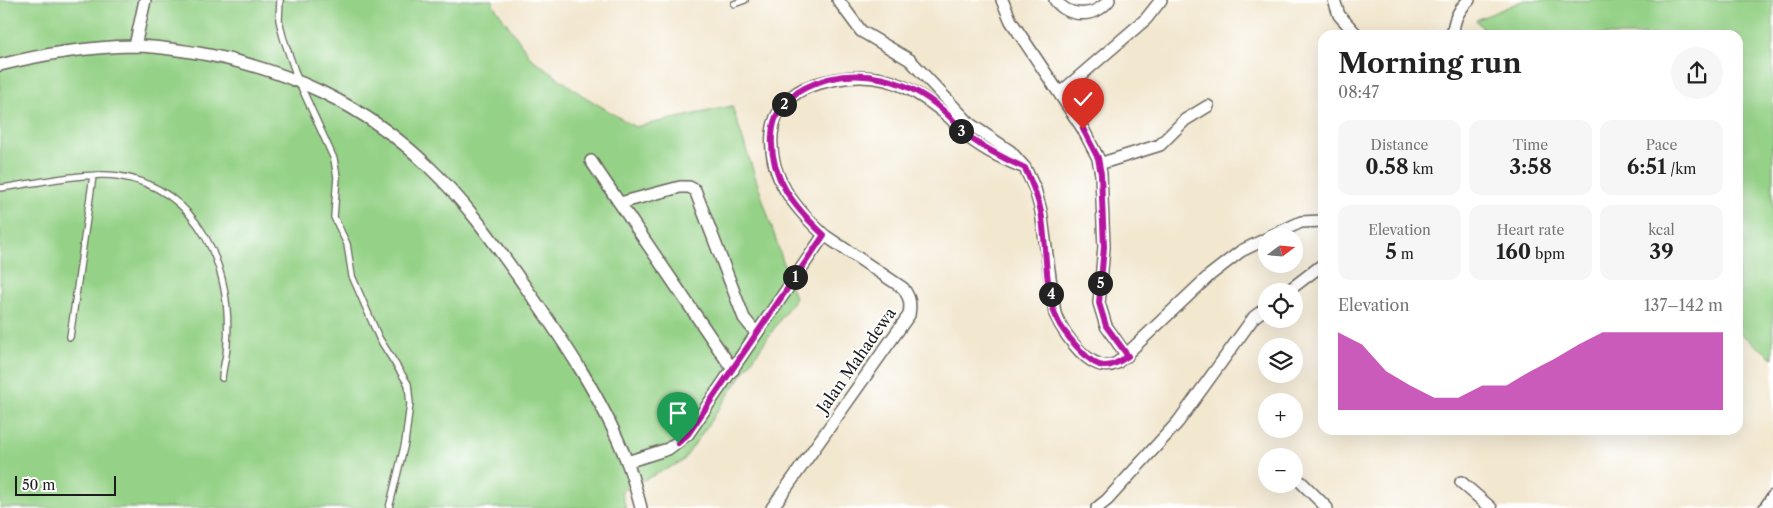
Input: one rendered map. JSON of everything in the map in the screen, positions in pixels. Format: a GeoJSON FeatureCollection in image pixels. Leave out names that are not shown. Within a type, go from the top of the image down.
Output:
{"type":"FeatureCollection","features":[{"type":"Feature","properties":{"kind":"street"},"geometry":{"type":"LineString","coordinates":[[136,46],[145,0]]}},
{"type":"Feature","properties":{"kind":"street"},"geometry":{"type":"LineString","coordinates":[[838,0],[861,31],[910,60],[970,124],[1010,151],[1025,168],[1035,189],[1041,211],[1052,302],[1060,325],[1087,358],[1102,366],[1113,366],[1128,356],[1210,275],[1240,251],[1258,242]]}},
{"type":"Feature","properties":{"kind":"street"},"geometry":{"type":"LineString","coordinates":[[1002,0],[1011,21],[1092,144],[1099,164],[1104,247],[1099,303],[1106,326],[1128,356]]}},
{"type":"Feature","properties":{"kind":"street"},"geometry":{"type":"LineString","coordinates":[[1055,0],[1067,11],[1076,14],[1096,11],[1109,0]]}},
{"type":"Feature","properties":{"kind":"street"},"geometry":{"type":"LineString","coordinates":[[1060,93],[1146,19],[1161,0]]}},
{"type":"Feature","properties":{"kind":"street"},"geometry":{"type":"LineString","coordinates":[[1334,0],[1339,15],[1352,30]]}},
{"type":"Feature","properties":{"kind":"street"},"geometry":{"type":"LineString","coordinates":[[1454,30],[1455,19],[1461,7],[1469,0]]}},
{"type":"Feature","properties":{"kind":"street"},"geometry":{"type":"LineString","coordinates":[[0,65],[71,52],[136,46],[176,50],[251,63],[298,80],[365,116],[429,166],[470,211],[564,344],[590,386],[627,462],[641,508]]}},
{"type":"Feature","properties":{"kind":"street","name":"Jalan Mahadewa"},"geometry":{"type":"LineString","coordinates":[[772,508],[909,315],[911,305],[909,297],[903,288],[824,235],[801,213],[788,196],[775,167],[772,151],[772,134],[780,110],[787,100],[808,86],[838,78],[867,75],[897,82],[921,94],[951,118],[961,131],[984,148],[1025,168]]}},
{"type":"Feature","properties":{"kind":"street"},"geometry":{"type":"LineString","coordinates":[[1099,164],[1160,145],[1185,120],[1208,106]]}},
{"type":"Feature","properties":{"kind":"street"},"geometry":{"type":"LineString","coordinates":[[591,161],[732,370]]}},
{"type":"Feature","properties":{"kind":"street"},"geometry":{"type":"LineString","coordinates":[[620,203],[680,187],[689,186],[695,190],[744,318],[756,333]]}},
{"type":"Feature","properties":{"kind":"street"},"geometry":{"type":"LineString","coordinates":[[1288,228],[1301,222],[1318,221]]}},
{"type":"Feature","properties":{"kind":"street"},"geometry":{"type":"LineString","coordinates":[[627,462],[668,449],[688,434],[824,235]]}},
{"type":"Feature","properties":{"kind":"street"},"geometry":{"type":"LineString","coordinates":[[1298,283],[1318,268]]}},
{"type":"Feature","properties":{"kind":"street"},"geometry":{"type":"LineString","coordinates":[[1097,508],[1107,500],[1178,422],[1258,314]]}},
{"type":"Feature","properties":{"kind":"street"},"geometry":{"type":"LineString","coordinates":[[1461,482],[1491,508]]}},
{"type":"Feature","properties":{"kind":"street"},"geometry":{"type":"LineString","coordinates":[[1303,484],[1327,508]]}},
{"type":"Feature","properties":{"kind":"street"},"geometry":{"type":"LineString","coordinates":[[1765,508],[1773,496]]}},
{"type":"Feature","properties":{"kind":"lane"},"geometry":{"type":"LineString","coordinates":[[280,0],[279,20],[283,37],[298,80],[334,159],[337,177],[334,217],[347,244],[352,276],[379,338],[408,384],[410,404],[405,443],[389,508]]}},
{"type":"Feature","properties":{"kind":"lane"},"geometry":{"type":"LineString","coordinates":[[734,4],[745,0]]}},
{"type":"Feature","properties":{"kind":"lane"},"geometry":{"type":"LineString","coordinates":[[0,188],[93,176],[116,176],[156,187],[174,198],[191,214],[205,235],[216,260],[227,313],[227,344],[222,378]]}},
{"type":"Feature","properties":{"kind":"lane"},"geometry":{"type":"LineString","coordinates":[[70,337],[93,176]]}},
{"type":"Feature","properties":{"kind":"green space"},"geometry":{"type":"Polygon","coordinates":[[[0,0],[493,0],[493,4],[531,58],[582,95],[635,127],[732,106],[795,298],[683,461],[621,491],[626,508],[0,508],[0,0]]]}},
{"type":"Feature","properties":{"kind":"green space"},"geometry":{"type":"Polygon","coordinates":[[[1524,0],[1773,0],[1773,358],[1743,336],[1743,30],[1484,30],[1476,20],[1524,0]]]}},
{"type":"Feature","properties":{"kind":"route"},"geometry":{"type":"LineString","coordinates":[[678,443],[688,434],[824,235],[801,213],[780,182],[772,151],[772,134],[775,120],[787,100],[808,86],[838,78],[867,75],[883,78],[909,87],[951,118],[961,131],[978,144],[996,155],[1025,168],[1035,189],[1041,211],[1052,302],[1060,325],[1087,358],[1102,366],[1113,366],[1128,356],[1106,326],[1099,303],[1098,294],[1104,247],[1101,174],[1098,158],[1083,129]]}}]}
